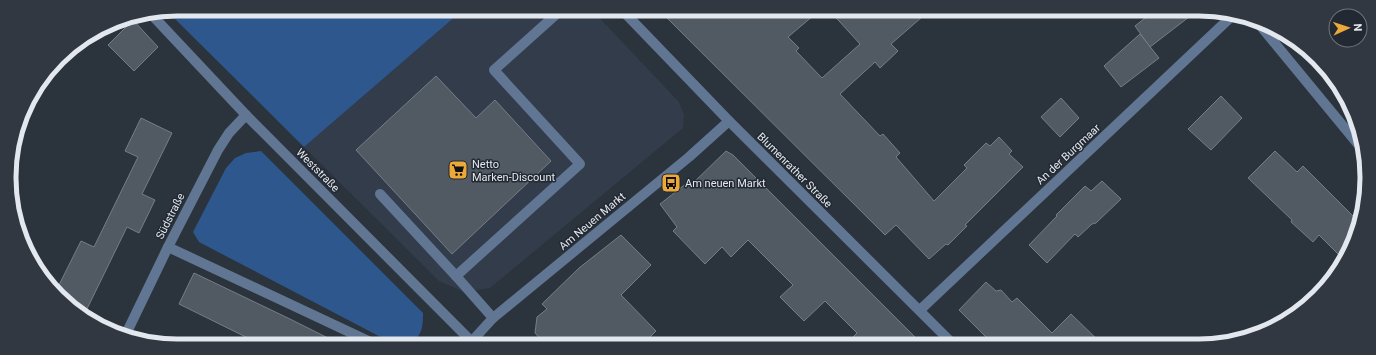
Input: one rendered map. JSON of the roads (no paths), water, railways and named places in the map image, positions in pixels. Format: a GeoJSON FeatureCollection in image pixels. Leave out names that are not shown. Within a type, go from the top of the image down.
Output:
{"type":"FeatureCollection","features":[{"type":"Feature","properties":{"kind":"street"},"geometry":{"type":"LineString","coordinates":[[456,276],[580,164],[494,70],[554,16]]}},
{"type":"Feature","properties":{"kind":"street","name":"Blumenrather Straße"},"geometry":{"type":"LineString","coordinates":[[628,16],[728,121],[948,339]]}},
{"type":"Feature","properties":{"kind":"street","name":"Weststraße"},"geometry":{"type":"LineString","coordinates":[[154,17],[246,115],[469,339]]}},
{"type":"Feature","properties":{"kind":"street","name":"An der Burgmaar"},"geometry":{"type":"LineString","coordinates":[[920,310],[1229,19]]}},
{"type":"Feature","properties":{"kind":"street"},"geometry":{"type":"LineString","coordinates":[[1264,30],[1356,141]]}},
{"type":"Feature","properties":{"kind":"street","name":"Südstraße"},"geometry":{"type":"LineString","coordinates":[[128,331],[168,247],[218,150],[229,133],[246,115]]}},
{"type":"Feature","properties":{"kind":"street","name":"Am Neuen Markt"},"geometry":{"type":"LineString","coordinates":[[476,339],[493,318],[683,162],[728,121]]}},
{"type":"Feature","properties":{"kind":"street"},"geometry":{"type":"LineString","coordinates":[[380,194],[493,318]]}},
{"type":"Feature","properties":{"kind":"street"},"geometry":{"type":"LineString","coordinates":[[168,247],[366,339]]}},
{"type":"Feature","properties":{"kind":"place","name":"Netto Marken-Discount"},"geometry":{"type":"Point","coordinates":[458,170]}},
{"type":"Feature","properties":{"kind":"place","name":"Am neuen Markt"},"geometry":{"type":"Point","coordinates":[671,183]}}]}
